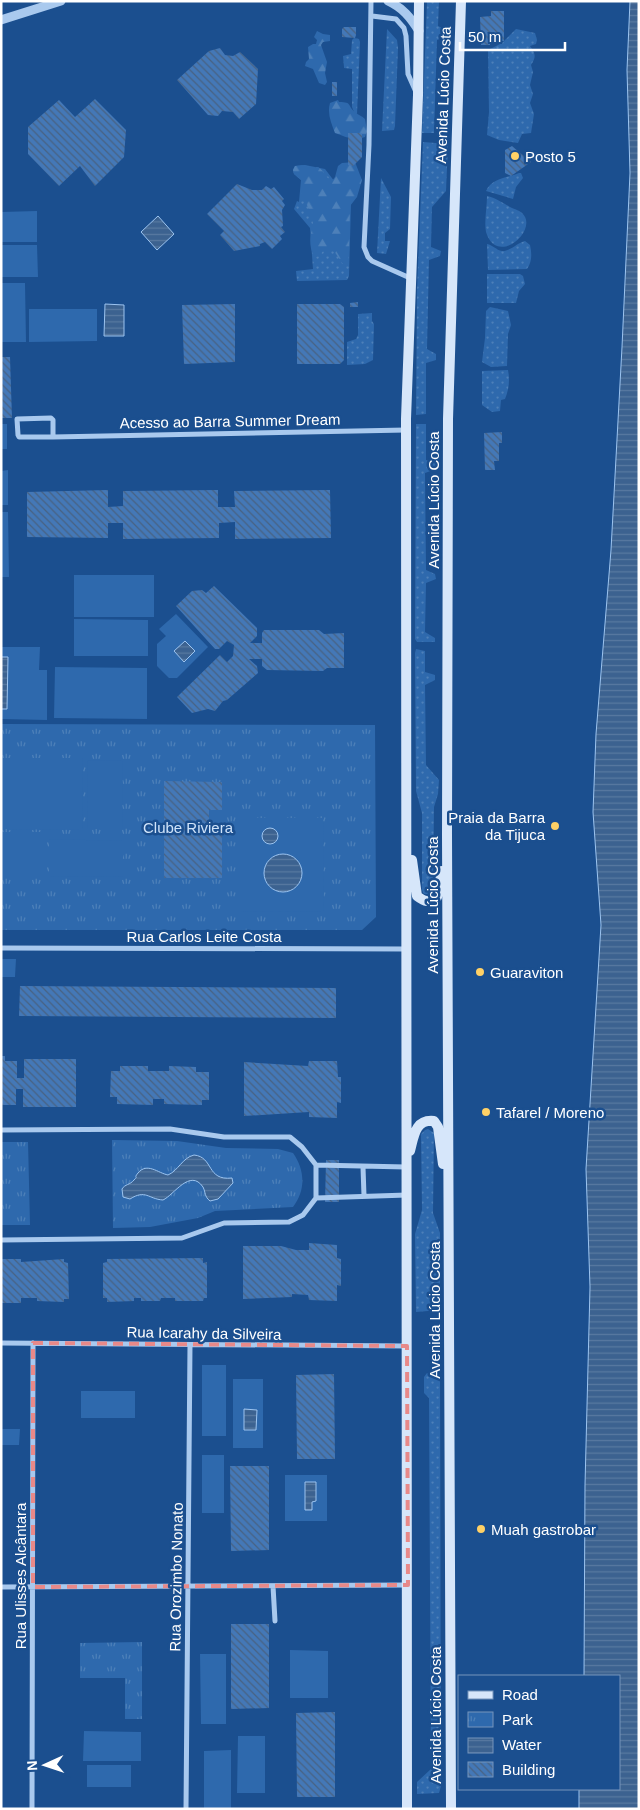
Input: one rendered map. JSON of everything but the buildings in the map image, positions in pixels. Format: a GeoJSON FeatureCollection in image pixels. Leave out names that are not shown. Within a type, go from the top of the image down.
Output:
{"type":"FeatureCollection","features":[{"type":"Feature","properties":{"kind":"main road","name":"Avenida Lúcio Costa"},"geometry":{"type":"LineString","coordinates":[[407,1809],[406,430],[418,96],[419,1]]}},
{"type":"Feature","properties":{"kind":"main road","name":"Avenida Lúcio Costa"},"geometry":{"type":"LineString","coordinates":[[451,1809],[447,834],[448,419],[461,1]]}},
{"type":"Feature","properties":{"kind":"main road"},"geometry":{"type":"LineString","coordinates":[[407,822],[417,896],[424,902],[430,902],[437,898],[447,834]]}},
{"type":"Feature","properties":{"kind":"main road"},"geometry":{"type":"LineString","coordinates":[[407,1164],[417,1128],[421,1123],[428,1120],[434,1122],[438,1127],[448,1209]]}},
{"type":"Feature","properties":{"kind":"street"},"geometry":{"type":"LineString","coordinates":[[1,20],[61,1]]}},
{"type":"Feature","properties":{"kind":"street"},"geometry":{"type":"LineString","coordinates":[[371,1],[364,247],[372,261],[410,278]]}},
{"type":"Feature","properties":{"kind":"street"},"geometry":{"type":"LineString","coordinates":[[388,1],[400,6],[410,16],[418,31]]}},
{"type":"Feature","properties":{"kind":"street"},"geometry":{"type":"LineString","coordinates":[[372,16],[390,17],[401,23],[404,28],[409,78],[418,96]]}},
{"type":"Feature","properties":{"kind":"street","name":"Acesso ao Barra Summer Dream"},"geometry":{"type":"LineString","coordinates":[[53,437],[53,420],[51,418],[17,419],[19,437],[53,437],[406,430]]}},
{"type":"Feature","properties":{"kind":"street","name":"Rua Carlos Leite Costa"},"geometry":{"type":"LineString","coordinates":[[1,948],[407,949]]}},
{"type":"Feature","properties":{"kind":"street"},"geometry":{"type":"LineString","coordinates":[[1,1130],[170,1129],[224,1137],[290,1137],[302,1146],[316,1166],[316,1198],[303,1215],[289,1222],[224,1224],[182,1238],[1,1240]]}},
{"type":"Feature","properties":{"kind":"street"},"geometry":{"type":"LineString","coordinates":[[316,1166],[363,1167],[407,1164]]}},
{"type":"Feature","properties":{"kind":"street"},"geometry":{"type":"LineString","coordinates":[[363,1167],[364,1196]]}},
{"type":"Feature","properties":{"kind":"street"},"geometry":{"type":"LineString","coordinates":[[316,1198],[407,1195]]}},
{"type":"Feature","properties":{"kind":"street","name":"Rua Icarahy da Silveira"},"geometry":{"type":"LineString","coordinates":[[1,1343],[407,1346]]}},
{"type":"Feature","properties":{"kind":"street","name":"Rua Ulisses Alcântara"},"geometry":{"type":"LineString","coordinates":[[32,1344],[32,1809]]}},
{"type":"Feature","properties":{"kind":"street","name":"Rua Orozimbo Nonato"},"geometry":{"type":"LineString","coordinates":[[186,1809],[190,1345]]}},
{"type":"Feature","properties":{"kind":"street"},"geometry":{"type":"LineString","coordinates":[[1,1587],[408,1585]]}},
{"type":"Feature","properties":{"kind":"street"},"geometry":{"type":"LineString","coordinates":[[273,1586],[275,1621]]}},
{"type":"Feature","properties":{"kind":"highlighted area"},"geometry":{"type":"Polygon","coordinates":[[[33,1343],[407,1346],[408,1585],[33,1587],[33,1343]]]}},
{"type":"Feature","properties":{"kind":"green space"},"geometry":{"type":"Polygon","coordinates":[[[427,1],[439,1],[438,26],[448,31],[448,36],[437,40],[434,133],[422,133],[427,1]]]}},
{"type":"Feature","properties":{"kind":"green space"},"geometry":{"type":"Polygon","coordinates":[[[387,29],[397,40],[398,48],[395,126],[394,130],[382,131],[387,29]]]}},
{"type":"Feature","properties":{"kind":"green space"},"geometry":{"type":"Polygon","coordinates":[[[516,29],[535,33],[537,40],[536,44],[530,46],[535,56],[531,65],[533,72],[530,85],[533,94],[530,103],[534,114],[531,133],[522,134],[518,143],[499,140],[487,135],[489,112],[488,50],[502,43],[516,29]]]}},
{"type":"Feature","properties":{"kind":"green space"},"geometry":{"type":"Polygon","coordinates":[[[317,31],[330,35],[330,41],[323,42],[321,45],[327,62],[325,73],[327,82],[325,85],[319,83],[313,69],[305,66],[309,59],[308,47],[316,44],[317,40],[314,37],[317,31]]]}},
{"type":"Feature","properties":{"kind":"green space"},"geometry":{"type":"Polygon","coordinates":[[[354,38],[359,39],[360,42],[357,114],[352,107],[352,69],[344,68],[343,56],[351,54],[352,40],[354,38]]]}},
{"type":"Feature","properties":{"kind":"green space"},"geometry":{"type":"Polygon","coordinates":[[[338,100],[348,104],[365,119],[367,131],[365,137],[353,139],[335,133],[329,107],[330,103],[338,100]]]}},
{"type":"Feature","properties":{"kind":"green space"},"geometry":{"type":"Polygon","coordinates":[[[423,142],[448,144],[446,191],[432,207],[431,247],[441,251],[440,256],[429,260],[427,349],[436,354],[436,360],[426,363],[426,414],[416,415],[417,290],[423,142]]]}},
{"type":"Feature","properties":{"kind":"green space"},"geometry":{"type":"Polygon","coordinates":[[[355,162],[362,180],[357,197],[350,206],[349,254],[348,261],[344,265],[334,252],[329,250],[324,250],[319,256],[315,257],[313,255],[310,242],[313,221],[301,193],[301,180],[294,174],[293,170],[295,166],[299,165],[318,167],[332,181],[338,166],[342,163],[355,162]]]}},
{"type":"Feature","properties":{"kind":"green space"},"geometry":{"type":"Polygon","coordinates":[[[305,165],[325,169],[351,203],[349,276],[347,280],[297,281],[296,271],[313,269],[310,228],[294,209],[297,201],[299,202],[301,180],[294,174],[293,170],[295,166],[305,165]]]}},
{"type":"Feature","properties":{"kind":"green space"},"geometry":{"type":"Polygon","coordinates":[[[521,173],[523,178],[516,187],[513,199],[486,191],[492,183],[521,173]]]}},
{"type":"Feature","properties":{"kind":"green space"},"geometry":{"type":"Polygon","coordinates":[[[381,178],[391,197],[390,229],[385,233],[385,241],[390,241],[386,254],[377,253],[381,178]]]}},
{"type":"Feature","properties":{"kind":"green space"},"geometry":{"type":"Polygon","coordinates":[[[487,196],[522,213],[526,220],[526,228],[521,236],[507,246],[499,246],[491,242],[486,232],[487,196]]]}},
{"type":"Feature","properties":{"kind":"green space"},"geometry":{"type":"Polygon","coordinates":[[[37,211],[37,242],[1,242],[1,212],[37,211]]]}},
{"type":"Feature","properties":{"kind":"green space"},"geometry":{"type":"Polygon","coordinates":[[[525,241],[530,245],[531,252],[531,261],[527,269],[488,270],[487,244],[502,251],[525,241]]]}},
{"type":"Feature","properties":{"kind":"green space"},"geometry":{"type":"Polygon","coordinates":[[[1,245],[37,245],[38,277],[1,277],[1,245]]]}},
{"type":"Feature","properties":{"kind":"green space"},"geometry":{"type":"Polygon","coordinates":[[[487,274],[520,274],[523,276],[525,284],[519,291],[516,303],[487,303],[487,274]]]}},
{"type":"Feature","properties":{"kind":"green space"},"geometry":{"type":"Polygon","coordinates":[[[1,283],[25,283],[26,342],[1,342],[1,283]]]}},
{"type":"Feature","properties":{"kind":"green space"},"geometry":{"type":"Polygon","coordinates":[[[490,307],[508,311],[511,325],[508,334],[507,366],[491,367],[482,362],[486,311],[490,307]]]}},
{"type":"Feature","properties":{"kind":"green space"},"geometry":{"type":"Polygon","coordinates":[[[29,309],[97,309],[97,341],[29,342],[29,309]]]}},
{"type":"Feature","properties":{"kind":"green space"},"geometry":{"type":"Polygon","coordinates":[[[372,313],[374,324],[373,360],[365,364],[347,365],[347,342],[356,339],[358,335],[358,314],[372,313]]]}},
{"type":"Feature","properties":{"kind":"green space"},"geometry":{"type":"Polygon","coordinates":[[[508,370],[509,384],[505,399],[501,400],[500,411],[492,412],[482,405],[482,371],[508,370]]]}},
{"type":"Feature","properties":{"kind":"green space"},"geometry":{"type":"Polygon","coordinates":[[[1,424],[7,424],[7,449],[1,449],[1,424]]]}},
{"type":"Feature","properties":{"kind":"green space"},"geometry":{"type":"Polygon","coordinates":[[[416,424],[426,424],[426,460],[436,463],[436,469],[425,473],[426,570],[435,574],[436,579],[426,583],[425,632],[435,638],[435,642],[417,642],[415,639],[416,424]]]}},
{"type":"Feature","properties":{"kind":"green space"},"geometry":{"type":"Polygon","coordinates":[[[8,470],[8,505],[1,505],[1,471],[8,470]]]}},
{"type":"Feature","properties":{"kind":"green space"},"geometry":{"type":"Polygon","coordinates":[[[1,512],[8,512],[9,577],[1,577],[1,512]]]}},
{"type":"Feature","properties":{"kind":"green space"},"geometry":{"type":"Polygon","coordinates":[[[74,575],[154,575],[154,617],[74,617],[74,575]]]}},
{"type":"Feature","properties":{"kind":"green space"},"geometry":{"type":"Polygon","coordinates":[[[176,614],[208,647],[177,678],[169,678],[157,666],[157,644],[166,636],[159,629],[176,614]]]}},
{"type":"Feature","properties":{"kind":"green space"},"geometry":{"type":"Polygon","coordinates":[[[74,619],[148,620],[148,656],[74,656],[74,619]]]}},
{"type":"Feature","properties":{"kind":"green space"},"geometry":{"type":"Polygon","coordinates":[[[1,647],[40,647],[39,670],[47,670],[47,720],[1,719],[1,647]]]}},
{"type":"Feature","properties":{"kind":"green space"},"geometry":{"type":"Polygon","coordinates":[[[416,649],[425,651],[425,672],[435,675],[435,680],[425,685],[426,765],[439,780],[438,794],[434,807],[433,889],[430,894],[424,894],[422,890],[422,813],[416,791],[416,649]]]}},
{"type":"Feature","properties":{"kind":"green space"},"geometry":{"type":"Polygon","coordinates":[[[55,667],[147,668],[147,719],[54,718],[55,667]]]}},
{"type":"Feature","properties":{"kind":"green space","name":"Clube Riviera"},"geometry":{"type":"Polygon","coordinates":[[[1,724],[375,725],[376,917],[362,930],[1,930],[1,724]]]}},
{"type":"Feature","properties":{"kind":"green space"},"geometry":{"type":"Polygon","coordinates":[[[1,758],[83,758],[82,830],[1,829],[1,758]]]}},
{"type":"Feature","properties":{"kind":"green space"},"geometry":{"type":"Polygon","coordinates":[[[88,760],[123,761],[122,829],[87,829],[88,760]]]}},
{"type":"Feature","properties":{"kind":"green space"},"geometry":{"type":"Polygon","coordinates":[[[238,818],[323,818],[324,911],[238,912],[238,818]]]}},
{"type":"Feature","properties":{"kind":"green space"},"geometry":{"type":"Polygon","coordinates":[[[1,832],[42,832],[42,876],[1,876],[1,832]]]}},
{"type":"Feature","properties":{"kind":"green space"},"geometry":{"type":"Polygon","coordinates":[[[49,839],[123,841],[123,877],[49,876],[49,839]]]}},
{"type":"Feature","properties":{"kind":"green space"},"geometry":{"type":"Polygon","coordinates":[[[1,959],[16,959],[15,977],[1,977],[1,959]]]}},
{"type":"Feature","properties":{"kind":"green space"},"geometry":{"type":"Polygon","coordinates":[[[428,1129],[434,1133],[433,1213],[440,1233],[440,1310],[416,1312],[415,1234],[422,1210],[421,1134],[428,1129]]]}},
{"type":"Feature","properties":{"kind":"green space"},"geometry":{"type":"Polygon","coordinates":[[[112,1140],[177,1141],[226,1148],[278,1149],[293,1153],[302,1173],[302,1187],[293,1207],[215,1211],[198,1218],[150,1227],[113,1228],[112,1140]]]}},
{"type":"Feature","properties":{"kind":"green space"},"geometry":{"type":"Polygon","coordinates":[[[1,1142],[28,1142],[30,1225],[1,1225],[1,1142]]]}},
{"type":"Feature","properties":{"kind":"green space"},"geometry":{"type":"Polygon","coordinates":[[[202,1365],[226,1365],[226,1436],[202,1436],[202,1365]]]}},
{"type":"Feature","properties":{"kind":"green space"},"geometry":{"type":"Polygon","coordinates":[[[427,1373],[440,1374],[441,1786],[439,1793],[417,1794],[417,1782],[431,1769],[429,1398],[424,1393],[424,1377],[427,1373]]]}},
{"type":"Feature","properties":{"kind":"green space"},"geometry":{"type":"Polygon","coordinates":[[[233,1379],[263,1379],[263,1448],[233,1448],[233,1379]]]}},
{"type":"Feature","properties":{"kind":"green space"},"geometry":{"type":"Polygon","coordinates":[[[81,1391],[135,1391],[135,1418],[81,1418],[81,1391]]]}},
{"type":"Feature","properties":{"kind":"green space"},"geometry":{"type":"Polygon","coordinates":[[[1,1429],[20,1429],[19,1445],[1,1445],[1,1429]]]}},
{"type":"Feature","properties":{"kind":"green space"},"geometry":{"type":"Polygon","coordinates":[[[202,1455],[224,1455],[224,1513],[202,1513],[202,1455]]]}},
{"type":"Feature","properties":{"kind":"green space"},"geometry":{"type":"Polygon","coordinates":[[[285,1475],[327,1475],[327,1521],[285,1521],[285,1475]]]}},
{"type":"Feature","properties":{"kind":"green space"},"geometry":{"type":"Polygon","coordinates":[[[142,1642],[142,1719],[125,1719],[125,1678],[80,1678],[80,1643],[142,1642]]]}},
{"type":"Feature","properties":{"kind":"green space"},"geometry":{"type":"Polygon","coordinates":[[[290,1650],[328,1651],[328,1698],[290,1698],[290,1650]]]}},
{"type":"Feature","properties":{"kind":"green space"},"geometry":{"type":"Polygon","coordinates":[[[200,1654],[226,1654],[226,1724],[201,1724],[200,1654]]]}},
{"type":"Feature","properties":{"kind":"green space"},"geometry":{"type":"Polygon","coordinates":[[[84,1731],[141,1732],[141,1761],[83,1761],[84,1731]]]}},
{"type":"Feature","properties":{"kind":"green space"},"geometry":{"type":"Polygon","coordinates":[[[238,1736],[265,1736],[265,1793],[237,1793],[238,1736]]]}},
{"type":"Feature","properties":{"kind":"green space"},"geometry":{"type":"Polygon","coordinates":[[[231,1750],[231,1809],[204,1809],[204,1751],[231,1750]]]}},
{"type":"Feature","properties":{"kind":"green space"},"geometry":{"type":"Polygon","coordinates":[[[87,1765],[131,1765],[131,1787],[87,1787],[87,1765]]]}},
{"type":"Feature","properties":{"kind":"water"},"geometry":{"type":"Polygon","coordinates":[[[630,1],[639,1],[639,1809],[579,1809],[579,1790],[620,1790],[620,1675],[584,1675],[585,1485],[590,1287],[586,1169],[601,925],[593,812],[596,734],[611,550],[630,173],[627,70],[630,1]]]}},
{"type":"Feature","properties":{"kind":"water"},"geometry":{"type":"Polygon","coordinates":[[[158,216],[174,234],[157,250],[141,232],[158,216]]]}},
{"type":"Feature","properties":{"kind":"water"},"geometry":{"type":"Polygon","coordinates":[[[105,304],[124,305],[124,336],[104,336],[105,304]]]}},
{"type":"Feature","properties":{"kind":"water"},"geometry":{"type":"Polygon","coordinates":[[[185,641],[195,651],[184,662],[174,651],[185,641]]]}},
{"type":"Feature","properties":{"kind":"water"},"geometry":{"type":"Polygon","coordinates":[[[1,657],[8,657],[7,709],[1,709],[1,657]]]}},
{"type":"Feature","properties":{"kind":"water"},"geometry":{"type":"Polygon","coordinates":[[[270,828],[278,836],[270,844],[262,836],[270,828]]]}},
{"type":"Feature","properties":{"kind":"water"},"geometry":{"type":"Polygon","coordinates":[[[283,854],[296,860],[302,873],[296,886],[283,892],[270,886],[264,873],[270,860],[283,854]]]}},
{"type":"Feature","properties":{"kind":"water"},"geometry":{"type":"Polygon","coordinates":[[[194,1155],[205,1160],[218,1176],[232,1178],[233,1183],[218,1199],[210,1201],[203,1187],[193,1180],[182,1184],[163,1200],[144,1195],[135,1196],[130,1199],[123,1197],[122,1189],[136,1178],[141,1170],[149,1168],[168,1175],[186,1159],[194,1155]]]}},
{"type":"Feature","properties":{"kind":"water"},"geometry":{"type":"Polygon","coordinates":[[[244,1409],[257,1410],[256,1430],[244,1430],[244,1409]]]}},
{"type":"Feature","properties":{"kind":"water"},"geometry":{"type":"Polygon","coordinates":[[[305,1482],[316,1482],[316,1501],[312,1502],[312,1510],[305,1510],[305,1482]]]}},
{"type":"Feature","properties":{"kind":"place","name":"Posto 5"},"geometry":{"type":"Point","coordinates":[515,156]}},
{"type":"Feature","properties":{"kind":"place","name":"Praia da Barra da Tijuca"},"geometry":{"type":"Point","coordinates":[555,826]}},
{"type":"Feature","properties":{"kind":"place","name":"Guaraviton"},"geometry":{"type":"Point","coordinates":[480,972]}},
{"type":"Feature","properties":{"kind":"place","name":"Tafarel / Moreno"},"geometry":{"type":"Point","coordinates":[486,1112]}},
{"type":"Feature","properties":{"kind":"place","name":"Muah gastrobar"},"geometry":{"type":"Point","coordinates":[481,1529]}}]}
